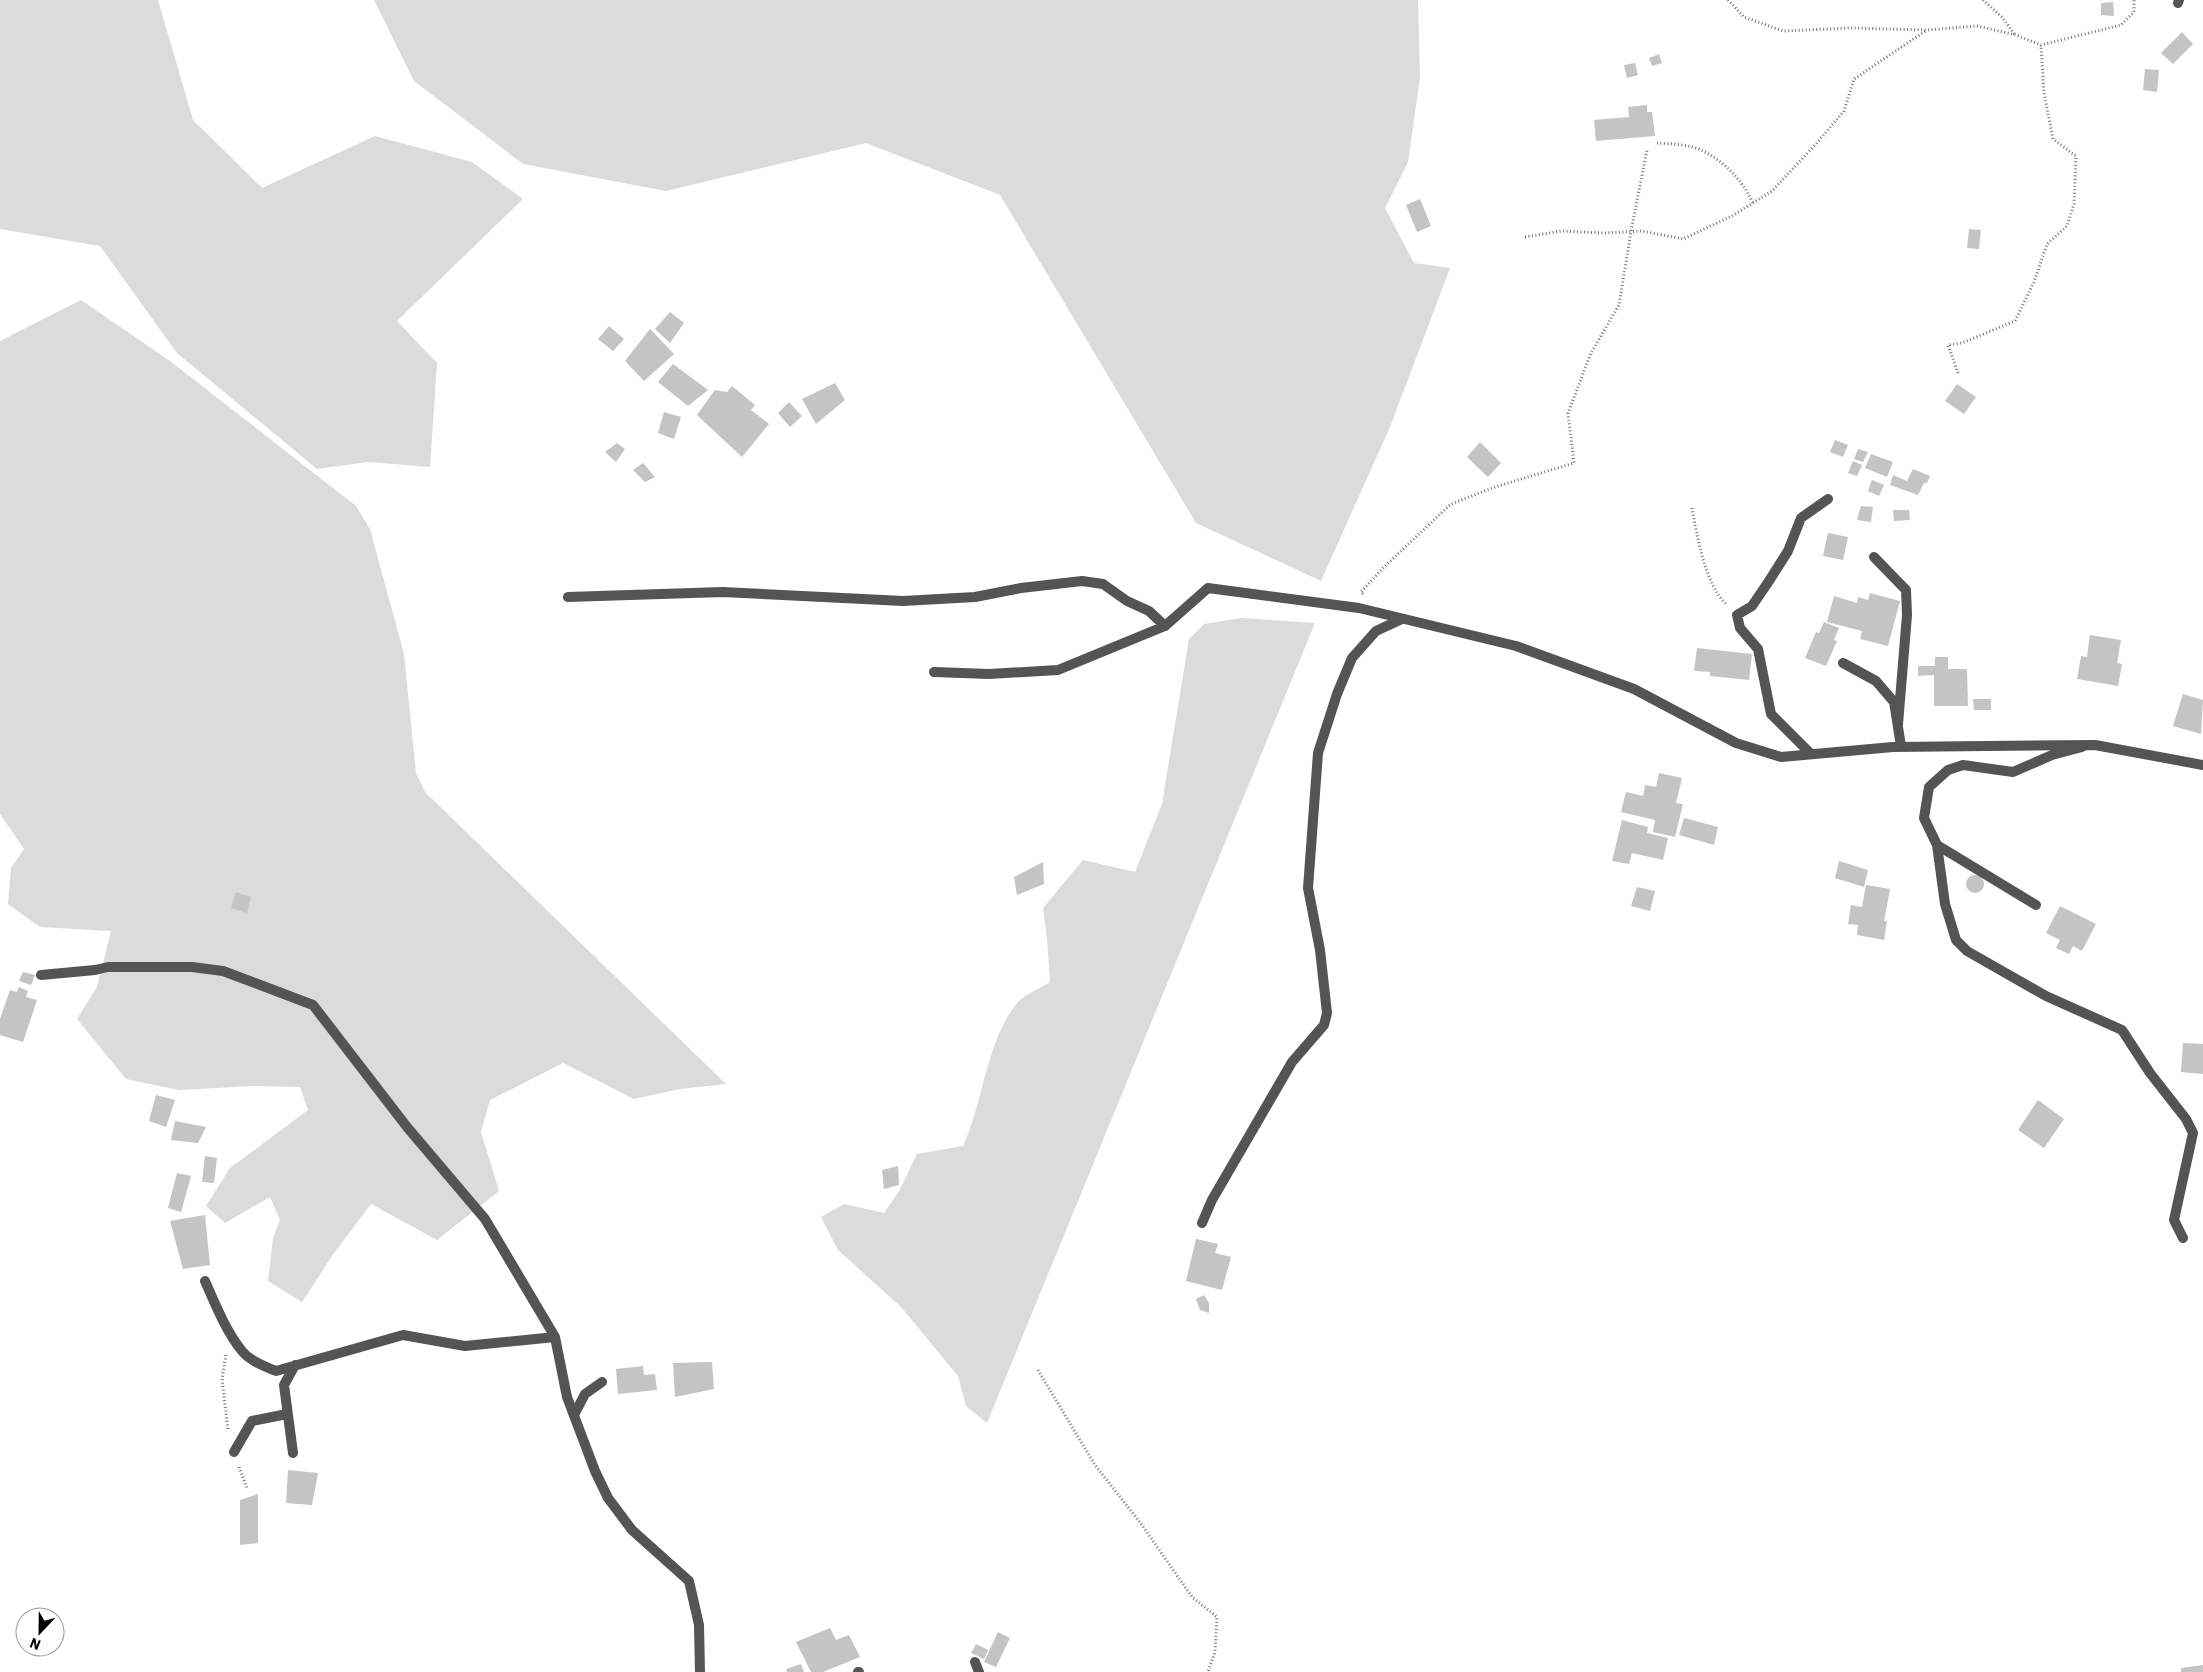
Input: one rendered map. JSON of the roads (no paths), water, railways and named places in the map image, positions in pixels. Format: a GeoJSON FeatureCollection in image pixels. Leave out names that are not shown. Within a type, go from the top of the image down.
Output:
{"type":"FeatureCollection","features":[{"type":"Feature","properties":{"kind":"street"},"geometry":{"type":"LineString","coordinates":[[1811,754],[1771,714],[1758,649],[1740,628],[1737,615],[1752,606],[1769,581],[1788,551],[1801,518],[1828,500]]}},
{"type":"Feature","properties":{"kind":"street"},"geometry":{"type":"LineString","coordinates":[[1874,557],[1906,590],[1907,615],[1898,724]]}},
{"type":"Feature","properties":{"kind":"street"},"geometry":{"type":"LineString","coordinates":[[568,597],[723,592],[903,601],[975,597],[1021,588],[1082,581],[1103,584],[1127,601],[1149,611],[1165,626]]}},
{"type":"Feature","properties":{"kind":"street"},"geometry":{"type":"LineString","coordinates":[[934,672],[989,674],[1058,670],[1165,626],[1208,588],[1359,608],[1516,646],[1634,689],[1736,742],[1781,757],[1901,746],[2088,745],[2145,753],[2203,765]]}},
{"type":"Feature","properties":{"kind":"street"},"geometry":{"type":"LineString","coordinates":[[1202,1223],[1225,1176],[1292,1062],[1324,1024],[1327,1013],[1320,950],[1308,888],[1318,753],[1337,694],[1352,658],[1376,631],[1402,619]]}},
{"type":"Feature","properties":{"kind":"street"},"geometry":{"type":"LineString","coordinates":[[1843,663],[1876,681],[1894,702],[1901,746]]}},
{"type":"Feature","properties":{"kind":"street"},"geometry":{"type":"LineString","coordinates":[[2088,745],[2052,755],[2013,772],[1962,765],[1948,770],[1929,787],[1924,818],[1937,845],[1945,904],[1956,940],[1967,951],[2046,996],[2122,1030],[2150,1073],[2186,1119],[2193,1133],[2174,1220],[2183,1238]]}},
{"type":"Feature","properties":{"kind":"street"},"geometry":{"type":"LineString","coordinates":[[1937,845],[2036,905]]}},
{"type":"Feature","properties":{"kind":"street"},"geometry":{"type":"LineString","coordinates":[[41,975],[108,967],[192,967],[223,971],[313,1005],[408,1127],[485,1219],[555,1337],[567,1397],[595,1471],[608,1498],[632,1530],[689,1581],[698,1625],[700,1672]]}},
{"type":"Feature","properties":{"kind":"street"},"geometry":{"type":"LineString","coordinates":[[205,1281],[234,1339],[243,1352],[259,1364],[276,1371],[403,1336],[465,1346],[555,1337]]}},
{"type":"Feature","properties":{"kind":"street"},"geometry":{"type":"LineString","coordinates":[[293,1453],[284,1385],[295,1365]]}},
{"type":"Feature","properties":{"kind":"street"},"geometry":{"type":"LineString","coordinates":[[574,1415],[585,1394],[602,1382]]}},
{"type":"Feature","properties":{"kind":"street"},"geometry":{"type":"LineString","coordinates":[[234,1452],[252,1421],[287,1414]]}},
{"type":"Feature","properties":{"kind":"street"},"geometry":{"type":"LineString","coordinates":[[975,1662],[979,1672]]}}]}
